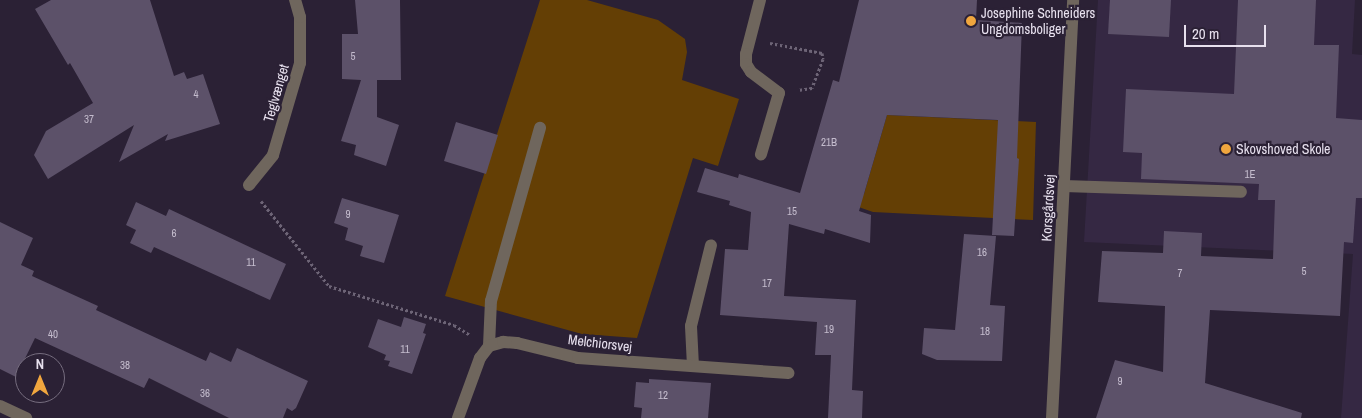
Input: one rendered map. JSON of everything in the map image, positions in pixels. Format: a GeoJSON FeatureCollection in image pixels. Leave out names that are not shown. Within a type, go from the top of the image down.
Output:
{"type":"FeatureCollection","features":[{"type":"Feature","properties":{"kind":"street","name":"Teglvænget"},"geometry":{"type":"LineString","coordinates":[[248,185],[273,155],[300,63],[300,17],[295,0]]}},
{"type":"Feature","properties":{"kind":"street"},"geometry":{"type":"LineString","coordinates":[[760,0],[746,54],[746,64],[751,72],[780,93],[761,154]]}},
{"type":"Feature","properties":{"kind":"street","name":"Korsgårdsvej"},"geometry":{"type":"LineString","coordinates":[[1052,418],[1073,0]]}},
{"type":"Feature","properties":{"kind":"street"},"geometry":{"type":"LineString","coordinates":[[458,418],[480,358],[489,346],[491,301],[540,128]]}},
{"type":"Feature","properties":{"kind":"street"},"geometry":{"type":"LineString","coordinates":[[1064,186],[1241,192]]}},
{"type":"Feature","properties":{"kind":"street"},"geometry":{"type":"LineString","coordinates":[[693,366],[692,326],[711,245]]}},
{"type":"Feature","properties":{"kind":"street","name":"Melchiorsvej"},"geometry":{"type":"LineString","coordinates":[[489,346],[502,342],[517,343],[578,358],[788,373]]}},
{"type":"Feature","properties":{"kind":"street"},"geometry":{"type":"LineString","coordinates":[[0,406],[26,418]]}},
{"type":"Feature","properties":{"kind":"path"},"geometry":{"type":"LineString","coordinates":[[751,37],[766,42],[822,53],[823,59],[812,88],[780,93]]}},
{"type":"Feature","properties":{"kind":"path"},"geometry":{"type":"LineString","coordinates":[[248,185],[329,286],[454,325],[489,346]]}},
{"type":"Feature","properties":{"kind":"shaded area"},"geometry":{"type":"Polygon","coordinates":[[[540,0],[587,0],[658,20],[685,39],[687,52],[682,80],[739,99],[718,166],[693,158],[637,338],[582,334],[445,296],[540,0]]]}},
{"type":"Feature","properties":{"kind":"shaded area","name":"Skovshoved Skole"},"geometry":{"type":"Polygon","coordinates":[[[1098,0],[1355,0],[1352,54],[1362,55],[1362,418],[1341,418],[1353,254],[1084,242],[1098,0]]]}},
{"type":"Feature","properties":{"kind":"shaded area"},"geometry":{"type":"Polygon","coordinates":[[[887,115],[1036,122],[1033,220],[873,212],[847,203],[864,194],[887,115]]]}},
{"type":"Feature","properties":{"kind":"building"},"geometry":{"type":"Polygon","coordinates":[[[51,0],[150,0],[174,76],[184,72],[187,79],[203,74],[220,124],[165,141],[168,134],[119,162],[134,125],[48,179],[34,155],[46,131],[93,103],[35,9],[51,0]]]}},
{"type":"Feature","properties":{"kind":"building"},"geometry":{"type":"Polygon","coordinates":[[[355,0],[400,0],[401,80],[377,80],[377,117],[399,125],[386,166],[354,155],[356,145],[341,141],[361,80],[342,79],[342,34],[358,34],[355,0]]]}},
{"type":"Feature","properties":{"kind":"building"},"geometry":{"type":"Polygon","coordinates":[[[859,0],[977,0],[976,20],[1022,23],[1017,158],[1019,159],[1014,236],[992,235],[998,120],[887,115],[859,211],[871,215],[870,243],[825,229],[824,234],[789,224],[784,296],[856,300],[852,390],[863,391],[862,418],[828,418],[831,355],[815,355],[817,322],[720,315],[725,249],[748,250],[751,212],[729,205],[730,201],[697,192],[705,168],[738,178],[739,174],[800,193],[833,80],[839,82],[859,0]]]}},
{"type":"Feature","properties":{"kind":"building"},"geometry":{"type":"Polygon","coordinates":[[[1110,0],[1171,0],[1169,37],[1108,34],[1110,0]]]}},
{"type":"Feature","properties":{"kind":"building"},"geometry":{"type":"Polygon","coordinates":[[[1238,0],[1316,0],[1314,45],[1339,45],[1336,118],[1362,120],[1362,198],[1356,198],[1353,243],[1344,242],[1340,316],[1210,310],[1205,383],[1302,413],[1301,418],[1096,418],[1115,360],[1163,372],[1165,306],[1098,302],[1102,251],[1163,253],[1164,231],[1202,233],[1201,256],[1273,259],[1275,200],[1258,200],[1259,184],[1141,179],[1142,153],[1123,152],[1126,89],[1234,94],[1238,0]]]}},
{"type":"Feature","properties":{"kind":"building"},"geometry":{"type":"Polygon","coordinates":[[[456,122],[498,135],[486,174],[444,161],[456,122]]]}},
{"type":"Feature","properties":{"kind":"building"},"geometry":{"type":"Polygon","coordinates":[[[342,198],[399,215],[384,263],[360,256],[363,246],[345,240],[348,228],[334,223],[342,198]]]}},
{"type":"Feature","properties":{"kind":"building"},"geometry":{"type":"Polygon","coordinates":[[[136,202],[166,216],[169,209],[286,264],[270,300],[154,247],[151,253],[130,243],[136,230],[126,225],[136,202]]]}},
{"type":"Feature","properties":{"kind":"building"},"geometry":{"type":"Polygon","coordinates":[[[0,222],[33,238],[21,265],[34,271],[32,276],[98,306],[96,310],[206,361],[210,352],[231,362],[237,348],[308,381],[296,408],[292,411],[287,408],[283,418],[229,418],[149,378],[144,388],[35,338],[28,353],[15,353],[15,376],[0,369],[0,222]]]}},
{"type":"Feature","properties":{"kind":"building"},"geometry":{"type":"Polygon","coordinates":[[[964,234],[996,236],[990,305],[1005,306],[1002,361],[937,360],[922,354],[924,328],[955,330],[964,234]]]}},
{"type":"Feature","properties":{"kind":"building"},"geometry":{"type":"Polygon","coordinates":[[[404,317],[426,324],[423,333],[426,334],[412,374],[388,366],[390,361],[384,360],[386,355],[368,347],[378,319],[401,327],[404,317]]]}},
{"type":"Feature","properties":{"kind":"building"},"geometry":{"type":"Polygon","coordinates":[[[649,379],[711,383],[708,418],[641,418],[642,408],[634,407],[636,382],[649,383],[649,379]]]}},
{"type":"Feature","properties":{"kind":"place","name":"Josephine Schneiders Ungdomsboliger"},"geometry":{"type":"Point","coordinates":[971,21]}},
{"type":"Feature","properties":{"kind":"place","name":"Skovshoved Skole"},"geometry":{"type":"Point","coordinates":[1226,149]}}]}
